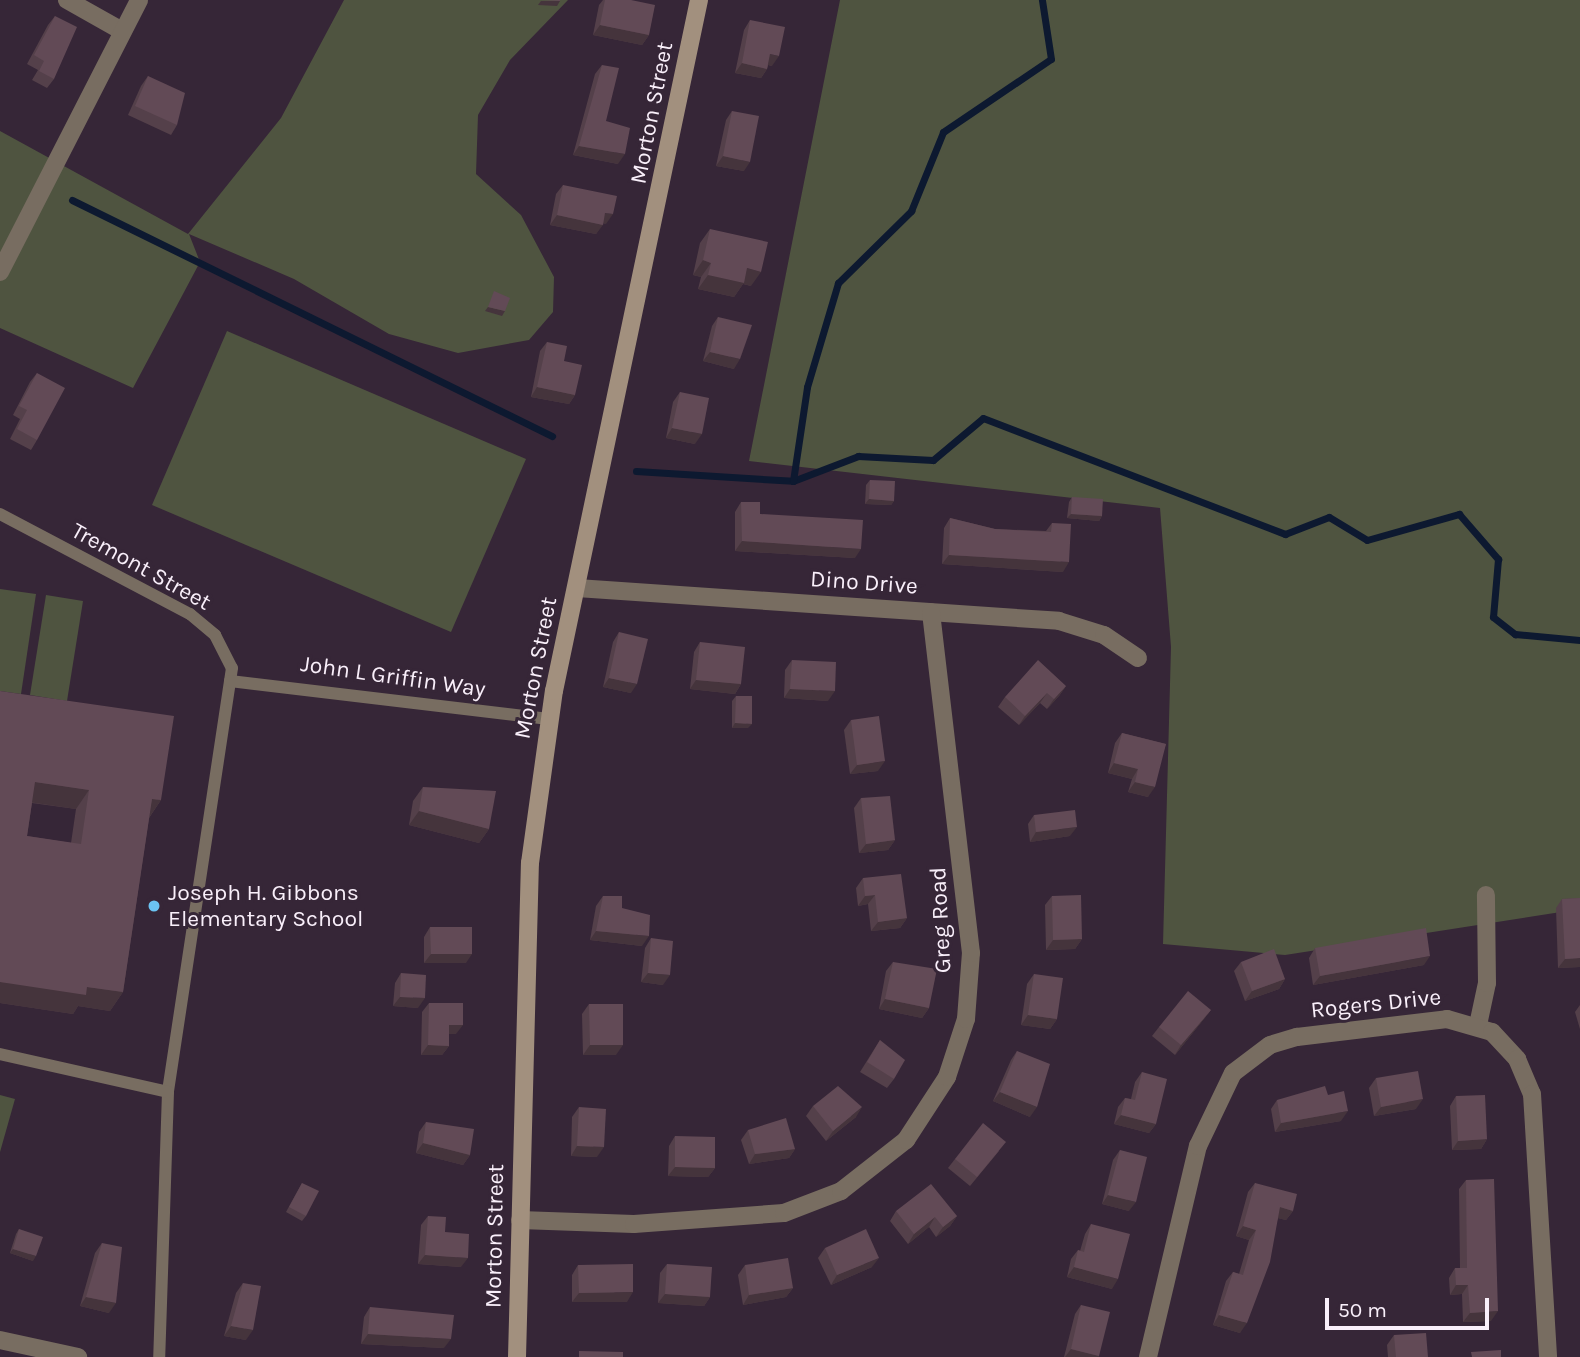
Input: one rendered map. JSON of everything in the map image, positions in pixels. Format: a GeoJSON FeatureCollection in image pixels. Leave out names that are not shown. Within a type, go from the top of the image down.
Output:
{"type":"FeatureCollection","features":[{"type":"Feature","properties":{"kind":"street"},"geometry":{"type":"LineString","coordinates":[[67,0],[122,31]]}},
{"type":"Feature","properties":{"kind":"street"},"geometry":{"type":"LineString","coordinates":[[0,272],[139,0]]}},
{"type":"Feature","properties":{"kind":"street","name":"Morton Street"},"geometry":{"type":"LineString","coordinates":[[517,1357],[530,863],[549,719],[699,0]]}},
{"type":"Feature","properties":{"kind":"street","name":"Dino Drive"},"geometry":{"type":"LineString","coordinates":[[577,588],[1059,621],[1104,635],[1138,658]]}},
{"type":"Feature","properties":{"kind":"street","name":"Greg Road"},"geometry":{"type":"LineString","coordinates":[[520,1220],[634,1224],[784,1213],[841,1191],[906,1140],[947,1077],[966,1019],[971,953],[931,612]]}},
{"type":"Feature","properties":{"kind":"street"},"geometry":{"type":"LineString","coordinates":[[1486,895],[1487,983],[1478,1025],[1517,1059],[1532,1094],[1548,1357]]}},
{"type":"Feature","properties":{"kind":"street","name":"Rogers Drive"},"geometry":{"type":"LineString","coordinates":[[1149,1357],[1198,1146],[1233,1073],[1270,1045],[1297,1037],[1426,1020],[1478,1025]]}},
{"type":"Feature","properties":{"kind":"street"},"geometry":{"type":"LineString","coordinates":[[0,1340],[78,1357]]}},
{"type":"Feature","properties":{"kind":"lane","name":"Tremont Street"},"geometry":{"type":"LineString","coordinates":[[0,514],[190,614],[223,647],[230,681]]}},
{"type":"Feature","properties":{"kind":"lane","name":"John L Griffin Way"},"geometry":{"type":"LineString","coordinates":[[230,681],[549,719]]}},
{"type":"Feature","properties":{"kind":"lane"},"geometry":{"type":"LineString","coordinates":[[159,1357],[168,1092],[230,681]]}},
{"type":"Feature","properties":{"kind":"lane"},"geometry":{"type":"LineString","coordinates":[[0,1054],[168,1092]]}},
{"type":"Feature","properties":{"kind":"green space"},"geometry":{"type":"Polygon","coordinates":[[[344,0],[568,0],[510,60],[478,115],[476,174],[521,215],[554,277],[553,312],[529,340],[458,353],[389,334],[294,279],[189,234],[200,262],[133,388],[0,328],[0,131],[188,234],[281,118],[344,0]]]}},
{"type":"Feature","properties":{"kind":"green space"},"geometry":{"type":"Polygon","coordinates":[[[840,0],[1580,0],[1580,909],[1285,955],[1163,944],[1171,647],[1160,508],[749,461],[840,0]]]}},
{"type":"Feature","properties":{"kind":"green space"},"geometry":{"type":"Polygon","coordinates":[[[227,331],[526,459],[451,632],[152,505],[227,331]]]}},
{"type":"Feature","properties":{"kind":"green space"},"geometry":{"type":"Polygon","coordinates":[[[0,589],[36,594],[21,694],[0,691],[0,589]]]}},
{"type":"Feature","properties":{"kind":"green space"},"geometry":{"type":"Polygon","coordinates":[[[46,595],[83,601],[67,701],[30,695],[46,595]]]}},
{"type":"Feature","properties":{"kind":"green space"},"geometry":{"type":"Polygon","coordinates":[[[0,1095],[15,1099],[0,1152],[0,1095]]]}},
{"type":"Feature","properties":{"kind":"building"},"geometry":{"type":"Polygon","coordinates":[[[605,0],[631,0],[655,5],[649,35],[600,25],[605,0]]]}},
{"type":"Feature","properties":{"kind":"building"},"geometry":{"type":"Polygon","coordinates":[[[55,16],[77,27],[54,79],[39,71],[44,61],[34,55],[55,16]]]}},
{"type":"Feature","properties":{"kind":"building"},"geometry":{"type":"Polygon","coordinates":[[[750,20],[785,27],[779,56],[770,54],[767,69],[742,63],[750,20]]]}},
{"type":"Feature","properties":{"kind":"building"},"geometry":{"type":"Polygon","coordinates":[[[602,65],[619,68],[606,121],[630,128],[625,154],[579,146],[602,65]]]}},
{"type":"Feature","properties":{"kind":"building"},"geometry":{"type":"Polygon","coordinates":[[[148,76],[185,93],[177,125],[135,106],[148,76]]]}},
{"type":"Feature","properties":{"kind":"building"},"geometry":{"type":"Polygon","coordinates":[[[732,111],[759,116],[750,162],[723,156],[732,111]]]}},
{"type":"Feature","properties":{"kind":"building"},"geometry":{"type":"Polygon","coordinates":[[[563,185],[617,196],[613,214],[605,213],[603,225],[557,215],[563,185]]]}},
{"type":"Feature","properties":{"kind":"building"},"geometry":{"type":"Polygon","coordinates":[[[710,229],[768,242],[761,272],[747,268],[744,283],[708,275],[711,263],[703,260],[710,229]]]}},
{"type":"Feature","properties":{"kind":"building"},"geometry":{"type":"Polygon","coordinates":[[[494,291],[510,298],[505,311],[488,307],[494,291]]]}},
{"type":"Feature","properties":{"kind":"building"},"geometry":{"type":"Polygon","coordinates":[[[718,317],[752,325],[740,359],[710,352],[718,317]]]}},
{"type":"Feature","properties":{"kind":"building"},"geometry":{"type":"Polygon","coordinates":[[[547,342],[567,346],[564,361],[582,365],[575,395],[537,387],[547,342]]]}},
{"type":"Feature","properties":{"kind":"building"},"geometry":{"type":"Polygon","coordinates":[[[37,373],[65,388],[37,440],[17,429],[27,410],[19,406],[37,373]]]}},
{"type":"Feature","properties":{"kind":"building"},"geometry":{"type":"Polygon","coordinates":[[[680,392],[709,398],[702,434],[672,428],[680,392]]]}},
{"type":"Feature","properties":{"kind":"building"},"geometry":{"type":"Polygon","coordinates":[[[870,480],[895,481],[894,501],[869,499],[870,480]]]}},
{"type":"Feature","properties":{"kind":"building"},"geometry":{"type":"Polygon","coordinates":[[[1072,497],[1103,499],[1102,516],[1071,514],[1072,497]]]}},
{"type":"Feature","properties":{"kind":"building"},"geometry":{"type":"Polygon","coordinates":[[[741,502],[760,502],[760,514],[863,520],[861,549],[742,541],[741,502]]]}},
{"type":"Feature","properties":{"kind":"building"},"geometry":{"type":"Polygon","coordinates":[[[950,518],[995,529],[1051,532],[1052,523],[1071,524],[1069,562],[949,555],[950,518]]]}},
{"type":"Feature","properties":{"kind":"building"},"geometry":{"type":"Polygon","coordinates":[[[619,632],[648,639],[637,684],[609,678],[619,632]]]}},
{"type":"Feature","properties":{"kind":"building"},"geometry":{"type":"Polygon","coordinates":[[[700,642],[745,647],[741,684],[696,680],[700,642]]]}},
{"type":"Feature","properties":{"kind":"building"},"geometry":{"type":"Polygon","coordinates":[[[792,660],[836,662],[835,691],[790,689],[792,660]]]}},
{"type":"Feature","properties":{"kind":"building"},"geometry":{"type":"Polygon","coordinates":[[[1038,660],[1066,686],[1054,699],[1047,693],[1025,716],[1005,697],[1038,660]]]}},
{"type":"Feature","properties":{"kind":"building","name":"Joseph H. Gibbons Elementary School"},"geometry":{"type":"Polygon","coordinates":[[[0,691],[174,716],[161,800],[152,799],[123,992],[87,987],[86,995],[0,982],[0,691]],[[35,782],[27,836],[81,844],[89,790],[35,782]]]}},
{"type":"Feature","properties":{"kind":"building"},"geometry":{"type":"Polygon","coordinates":[[[736,696],[752,696],[752,724],[735,723],[736,696]]]}},
{"type":"Feature","properties":{"kind":"building"},"geometry":{"type":"Polygon","coordinates":[[[879,716],[885,761],[857,765],[851,720],[879,716]]]}},
{"type":"Feature","properties":{"kind":"building"},"geometry":{"type":"Polygon","coordinates":[[[1122,733],[1166,744],[1155,787],[1135,782],[1138,769],[1114,763],[1122,733]]]}},
{"type":"Feature","properties":{"kind":"building"},"geometry":{"type":"Polygon","coordinates":[[[423,787],[496,791],[489,829],[419,811],[423,787]]]}},
{"type":"Feature","properties":{"kind":"building"},"geometry":{"type":"Polygon","coordinates":[[[890,796],[895,840],[866,844],[861,798],[890,796]]]}},
{"type":"Feature","properties":{"kind":"building"},"geometry":{"type":"Polygon","coordinates":[[[1075,810],[1077,827],[1036,832],[1034,815],[1075,810]]]}},
{"type":"Feature","properties":{"kind":"building"},"geometry":{"type":"Polygon","coordinates":[[[901,874],[907,918],[878,922],[875,895],[865,896],[863,878],[901,874]]]}},
{"type":"Feature","properties":{"kind":"building"},"geometry":{"type":"Polygon","coordinates":[[[1081,895],[1082,939],[1053,940],[1052,896],[1081,895]]]}},
{"type":"Feature","properties":{"kind":"building"},"geometry":{"type":"Polygon","coordinates":[[[603,896],[622,896],[622,908],[650,915],[649,936],[596,931],[603,896]]]}},
{"type":"Feature","properties":{"kind":"building"},"geometry":{"type":"Polygon","coordinates":[[[1580,898],[1580,958],[1565,959],[1562,899],[1580,898]]]}},
{"type":"Feature","properties":{"kind":"building"},"geometry":{"type":"Polygon","coordinates":[[[430,927],[472,927],[472,954],[431,954],[430,927]]]}},
{"type":"Feature","properties":{"kind":"building"},"geometry":{"type":"Polygon","coordinates":[[[1426,928],[1430,956],[1320,976],[1315,948],[1426,928]]]}},
{"type":"Feature","properties":{"kind":"building"},"geometry":{"type":"Polygon","coordinates":[[[651,938],[673,941],[670,975],[648,973],[651,938]]]}},
{"type":"Feature","properties":{"kind":"building"},"geometry":{"type":"Polygon","coordinates":[[[1274,949],[1285,979],[1252,991],[1241,962],[1274,949]]]}},
{"type":"Feature","properties":{"kind":"building"},"geometry":{"type":"Polygon","coordinates":[[[893,962],[937,969],[929,1008],[885,999],[893,962]]]}},
{"type":"Feature","properties":{"kind":"building"},"geometry":{"type":"Polygon","coordinates":[[[401,973],[426,975],[425,998],[400,997],[401,973]]]}},
{"type":"Feature","properties":{"kind":"building"},"geometry":{"type":"Polygon","coordinates":[[[1034,974],[1063,978],[1057,1019],[1028,1015],[1034,974]]]}},
{"type":"Feature","properties":{"kind":"building"},"geometry":{"type":"Polygon","coordinates":[[[1188,991],[1211,1010],[1181,1045],[1159,1027],[1188,991]]]}},
{"type":"Feature","properties":{"kind":"building"},"geometry":{"type":"Polygon","coordinates":[[[429,1003],[463,1003],[463,1025],[449,1025],[449,1046],[428,1045],[429,1003]]]}},
{"type":"Feature","properties":{"kind":"building"},"geometry":{"type":"Polygon","coordinates":[[[589,1004],[623,1004],[623,1045],[590,1045],[589,1004]]]}},
{"type":"Feature","properties":{"kind":"building"},"geometry":{"type":"Polygon","coordinates":[[[880,1040],[905,1060],[894,1079],[867,1062],[880,1040]]]}},
{"type":"Feature","properties":{"kind":"building"},"geometry":{"type":"Polygon","coordinates":[[[1017,1051],[1050,1064],[1037,1107],[1000,1092],[1017,1051]]]}},
{"type":"Feature","properties":{"kind":"building"},"geometry":{"type":"Polygon","coordinates":[[[1418,1071],[1423,1099],[1381,1107],[1376,1078],[1418,1071]]]}},
{"type":"Feature","properties":{"kind":"building"},"geometry":{"type":"Polygon","coordinates":[[[1142,1072],[1167,1079],[1156,1124],[1121,1115],[1125,1098],[1135,1100],[1142,1072]]]}},
{"type":"Feature","properties":{"kind":"building"},"geometry":{"type":"Polygon","coordinates":[[[838,1086],[862,1107],[833,1131],[813,1106],[838,1086]]]}},
{"type":"Feature","properties":{"kind":"building"},"geometry":{"type":"Polygon","coordinates":[[[1325,1086],[1328,1095],[1344,1091],[1348,1111],[1281,1123],[1277,1100],[1325,1086]]]}},
{"type":"Feature","properties":{"kind":"building"},"geometry":{"type":"Polygon","coordinates":[[[1485,1095],[1487,1139],[1458,1141],[1456,1096],[1485,1095]]]}},
{"type":"Feature","properties":{"kind":"building"},"geometry":{"type":"Polygon","coordinates":[[[579,1107],[606,1109],[604,1147],[577,1146],[579,1107]]]}},
{"type":"Feature","properties":{"kind":"building"},"geometry":{"type":"Polygon","coordinates":[[[786,1118],[795,1149],[755,1154],[748,1130],[786,1118]]]}},
{"type":"Feature","properties":{"kind":"building"},"geometry":{"type":"Polygon","coordinates":[[[426,1122],[474,1129],[470,1155],[423,1143],[426,1122]]]}},
{"type":"Feature","properties":{"kind":"building"},"geometry":{"type":"Polygon","coordinates":[[[983,1123],[1006,1142],[977,1177],[955,1159],[983,1123]]]}},
{"type":"Feature","properties":{"kind":"building"},"geometry":{"type":"Polygon","coordinates":[[[675,1136],[715,1137],[715,1168],[675,1167],[675,1136]]]}},
{"type":"Feature","properties":{"kind":"building"},"geometry":{"type":"Polygon","coordinates":[[[1120,1150],[1147,1157],[1136,1202],[1108,1195],[1120,1150]]]}},
{"type":"Feature","properties":{"kind":"building"},"geometry":{"type":"Polygon","coordinates":[[[1494,1179],[1498,1311],[1470,1313],[1468,1285],[1456,1285],[1455,1268],[1467,1268],[1466,1180],[1494,1179]]]}},
{"type":"Feature","properties":{"kind":"building"},"geometry":{"type":"Polygon","coordinates":[[[302,1183],[319,1191],[306,1216],[289,1207],[302,1183]]]}},
{"type":"Feature","properties":{"kind":"building"},"geometry":{"type":"Polygon","coordinates":[[[1255,1183],[1297,1194],[1293,1211],[1280,1207],[1270,1262],[1247,1323],[1219,1315],[1233,1272],[1243,1275],[1256,1230],[1243,1226],[1255,1183]]]}},
{"type":"Feature","properties":{"kind":"building"},"geometry":{"type":"Polygon","coordinates":[[[931,1184],[957,1216],[943,1227],[935,1217],[914,1234],[896,1211],[931,1184]]]}},
{"type":"Feature","properties":{"kind":"building"},"geometry":{"type":"Polygon","coordinates":[[[428,1216],[446,1217],[445,1232],[469,1234],[468,1258],[425,1255],[428,1216]]]}},
{"type":"Feature","properties":{"kind":"building"},"geometry":{"type":"Polygon","coordinates":[[[1091,1224],[1130,1234],[1118,1279],[1074,1267],[1078,1250],[1084,1252],[1091,1224]]]}},
{"type":"Feature","properties":{"kind":"building"},"geometry":{"type":"Polygon","coordinates":[[[19,1229],[43,1237],[36,1256],[13,1249],[19,1229]]]}},
{"type":"Feature","properties":{"kind":"building"},"geometry":{"type":"Polygon","coordinates":[[[866,1229],[879,1258],[837,1275],[825,1248],[866,1229]]]}},
{"type":"Feature","properties":{"kind":"building"},"geometry":{"type":"Polygon","coordinates":[[[102,1243],[122,1247],[116,1303],[86,1297],[102,1243]]]}},
{"type":"Feature","properties":{"kind":"building"},"geometry":{"type":"Polygon","coordinates":[[[788,1258],[793,1288],[749,1295],[745,1265],[788,1258]]]}},
{"type":"Feature","properties":{"kind":"building"},"geometry":{"type":"Polygon","coordinates":[[[633,1264],[633,1292],[579,1293],[578,1265],[633,1264]]]}},
{"type":"Feature","properties":{"kind":"building"},"geometry":{"type":"Polygon","coordinates":[[[667,1264],[712,1267],[710,1297],[665,1294],[667,1264]]]}},
{"type":"Feature","properties":{"kind":"building"},"geometry":{"type":"Polygon","coordinates":[[[243,1283],[261,1286],[253,1330],[231,1326],[243,1283]]]}},
{"type":"Feature","properties":{"kind":"building"},"geometry":{"type":"Polygon","coordinates":[[[1081,1305],[1110,1312],[1099,1356],[1071,1349],[1081,1305]]]}},
{"type":"Feature","properties":{"kind":"building"},"geometry":{"type":"Polygon","coordinates":[[[370,1307],[454,1315],[451,1339],[368,1334],[370,1307]]]}},
{"type":"Feature","properties":{"kind":"building"},"geometry":{"type":"Polygon","coordinates":[[[1426,1333],[1428,1357],[1396,1357],[1394,1335],[1426,1333]]]}},
{"type":"Feature","properties":{"kind":"building"},"geometry":{"type":"Polygon","coordinates":[[[1501,1350],[1501,1357],[1472,1357],[1471,1352],[1501,1350]]]}},
{"type":"Feature","properties":{"kind":"building"},"geometry":{"type":"Polygon","coordinates":[[[579,1351],[623,1352],[623,1357],[579,1357],[579,1351]]]}},
{"type":"Feature","properties":{"kind":"waterway"},"geometry":{"type":"LineString","coordinates":[[793,481],[807,387],[838,283],[911,211],[943,132],[1051,59],[1042,0]]}},
{"type":"Feature","properties":{"kind":"waterway"},"geometry":{"type":"LineString","coordinates":[[72,200],[552,436]]}},
{"type":"Feature","properties":{"kind":"waterway"},"geometry":{"type":"LineString","coordinates":[[636,471],[793,481],[858,456],[933,460],[983,418],[1285,534],[1329,517],[1367,540],[1459,514],[1498,559],[1493,617],[1515,634],[1580,640]]}},
{"type":"Feature","properties":{"kind":"place","name":"Joseph H. Gibbons Elementary School"},"geometry":{"type":"Point","coordinates":[154,906]}}]}
